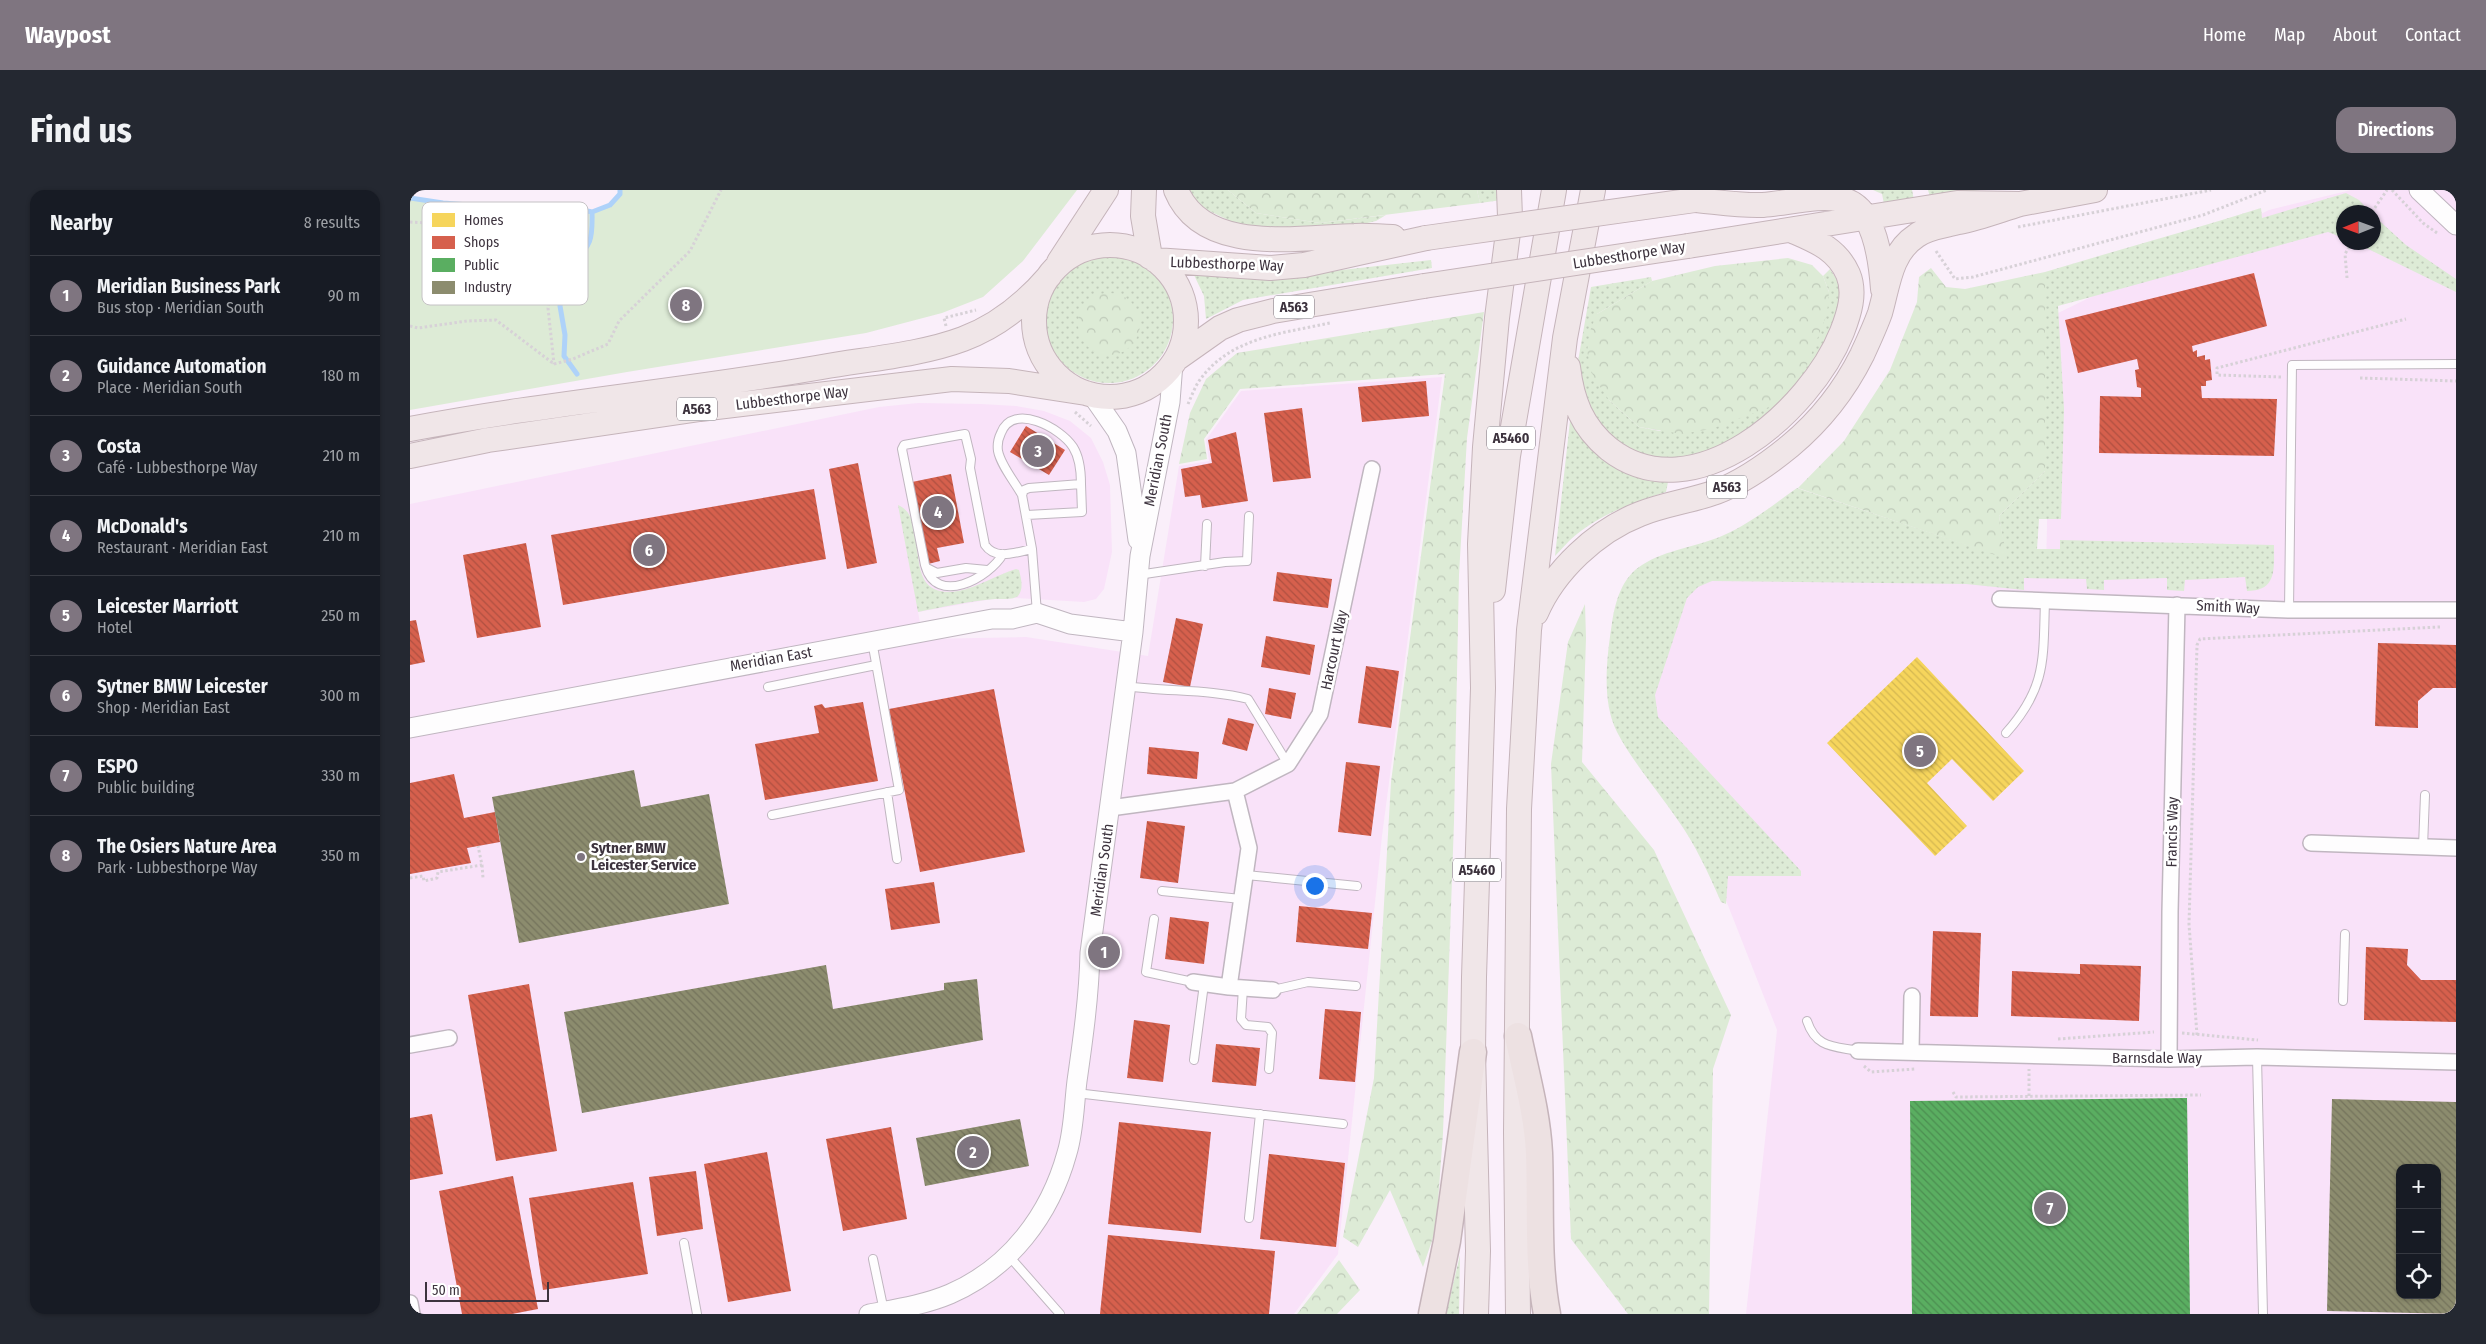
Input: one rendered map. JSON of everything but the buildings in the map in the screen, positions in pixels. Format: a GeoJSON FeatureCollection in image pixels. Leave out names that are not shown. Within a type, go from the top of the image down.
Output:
{"type":"FeatureCollection","features":[{"type":"Feature","properties":{"kind":"highway"},"geometry":{"type":"LineString","coordinates":[[1053,271],[1072,255],[1101,246],[1122,246],[1153,259],[1171,276],[1184,306],[1184,333],[1174,361],[1161,377],[1138,392],[1119,397],[1089,394],[1067,384],[1052,370],[1037,343],[1034,323],[1036,303],[1053,271],[1106,190]]}},
{"type":"Feature","properties":{"kind":"highway"},"geometry":{"type":"LineString","coordinates":[[1144,190],[1143,216],[1153,259]]}},
{"type":"Feature","properties":{"kind":"highway"},"geometry":{"type":"LineString","coordinates":[[1176,190],[1188,210],[1201,220],[1227,233],[1254,238],[1292,241],[1355,236],[1426,238]]}},
{"type":"Feature","properties":{"kind":"highway"},"geometry":{"type":"LineString","coordinates":[[1483,688],[1480,534],[1486,438],[1510,217],[1509,190]]}},
{"type":"Feature","properties":{"kind":"highway","name":"A5460"},"geometry":{"type":"LineString","coordinates":[[1476,1314],[1478,1251],[1473,1052],[1483,688],[1508,456],[1554,190]]}},
{"type":"Feature","properties":{"kind":"highway","name":"A5460"},"geometry":{"type":"LineString","coordinates":[[1518,1314],[1516,1132],[1519,809],[1529,630],[1565,338],[1593,190]]}},
{"type":"Feature","properties":{"kind":"highway","name":"Lubbesthorpe Way"},"geometry":{"type":"LineString","coordinates":[[1153,259],[1270,268],[1304,265],[1426,238],[1695,200],[1742,190]]}},
{"type":"Feature","properties":{"kind":"highway","name":"Lubbesthorpe Way"},"geometry":{"type":"LineString","coordinates":[[1174,361],[1220,328],[1238,320],[1273,311],[1424,286],[1793,231],[1957,203],[2020,204],[2094,190]]}},
{"type":"Feature","properties":{"kind":"highway"},"geometry":{"type":"LineString","coordinates":[[1695,200],[1762,205],[1825,199],[1844,200],[1856,206],[1867,218]]}},
{"type":"Feature","properties":{"kind":"highway","name":"A563"},"geometry":{"type":"LineString","coordinates":[[1529,630],[1553,580],[1571,561],[1606,532],[1639,514],[1715,492],[1737,482],[1791,445],[1822,414],[1850,377],[1880,312],[1883,294],[1891,269],[1899,254],[1916,236],[1935,227],[1960,222],[2020,204]]}},
{"type":"Feature","properties":{"kind":"highway","name":"A563"},"geometry":{"type":"LineString","coordinates":[[1867,218],[1873,234],[1882,273],[1883,294]]}},
{"type":"Feature","properties":{"kind":"highway"},"geometry":{"type":"LineString","coordinates":[[1565,338],[1574,403],[1590,431],[1612,451],[1636,464],[1662,469],[1697,466],[1732,453],[1777,422],[1798,401],[1830,357],[1849,311],[1851,288],[1848,275],[1838,258],[1822,244],[1793,231]]}},
{"type":"Feature","properties":{"kind":"highway","name":"Lubbesthorpe Way"},"geometry":{"type":"LineString","coordinates":[[410,429],[483,415],[798,371],[950,343],[984,330],[1008,316],[1033,294],[1053,271]]}},
{"type":"Feature","properties":{"kind":"highway","name":"Lubbesthorpe Way"},"geometry":{"type":"LineString","coordinates":[[415,456],[488,440],[700,409],[952,378],[1008,381],[1089,394]]}},
{"type":"Feature","properties":{"kind":"highway"},"geometry":{"type":"LineString","coordinates":[[1518,1036],[1534,1110],[1539,1151],[1543,1283],[1547,1314]]}},
{"type":"Feature","properties":{"kind":"highway"},"geometry":{"type":"LineString","coordinates":[[1432,1314],[1447,1241],[1473,1052]]}},
{"type":"Feature","properties":{"kind":"street"},"geometry":{"type":"LineString","coordinates":[[2422,191],[2449,231]]}},
{"type":"Feature","properties":{"kind":"street","name":"Meridian South"},"geometry":{"type":"LineString","coordinates":[[877,1313],[922,1303],[950,1294],[986,1274],[1009,1256],[1028,1234],[1049,1200],[1061,1173],[1069,1144],[1089,992],[1090,953],[1133,632],[1140,556],[1170,402],[1174,361]]}},
{"type":"Feature","properties":{"kind":"street","name":"Meridian South"},"geometry":{"type":"LineString","coordinates":[[1089,394],[1117,431],[1126,453],[1140,556]]}},
{"type":"Feature","properties":{"kind":"street","name":"Harcourt Way"},"geometry":{"type":"LineString","coordinates":[[1110,808],[1235,792],[1288,764],[1320,714],[1372,469]]}},
{"type":"Feature","properties":{"kind":"street","name":"Smith Way"},"geometry":{"type":"LineString","coordinates":[[2000,599],[2177,604],[2289,610],[2456,610]]}},
{"type":"Feature","properties":{"kind":"street","name":"Francis Way"},"geometry":{"type":"LineString","coordinates":[[2169,1059],[2170,912],[2177,604]]}},
{"type":"Feature","properties":{"kind":"street","name":"Meridian East"},"geometry":{"type":"LineString","coordinates":[[410,728],[872,640],[1037,613],[1070,624],[1133,632]]}},
{"type":"Feature","properties":{"kind":"street"},"geometry":{"type":"LineString","coordinates":[[1235,792],[1248,848],[1242,899],[1236,988]]}},
{"type":"Feature","properties":{"kind":"street"},"geometry":{"type":"LineString","coordinates":[[2311,843],[2456,848]]}},
{"type":"Feature","properties":{"kind":"street"},"geometry":{"type":"LineString","coordinates":[[1199,983],[1273,990]]}},
{"type":"Feature","properties":{"kind":"street"},"geometry":{"type":"LineString","coordinates":[[1911,1052],[1912,996]]}},
{"type":"Feature","properties":{"kind":"street"},"geometry":{"type":"LineString","coordinates":[[410,1045],[449,1038]]}},
{"type":"Feature","properties":{"kind":"street","name":"Barnsdale Way"},"geometry":{"type":"LineString","coordinates":[[1858,1051],[2169,1059],[2257,1057],[2456,1062]]}},
{"type":"Feature","properties":{"kind":"street"},"geometry":{"type":"LineString","coordinates":[[410,1303],[412,1314]]}},
{"type":"Feature","properties":{"kind":"lane"},"geometry":{"type":"LineString","coordinates":[[2289,610],[2292,365],[2456,364]]}},
{"type":"Feature","properties":{"kind":"lane"},"geometry":{"type":"LineString","coordinates":[[1027,515],[1082,512],[1079,460],[1068,441],[1037,421],[1025,418],[1007,423],[997,442],[998,454],[1022,495],[1027,515],[1037,613]]}},
{"type":"Feature","properties":{"kind":"lane"},"geometry":{"type":"LineString","coordinates":[[1003,554],[996,566],[969,583],[950,586],[935,583],[927,572],[925,565],[902,449],[908,443],[962,433],[967,437],[971,459],[970,468],[985,545],[990,551],[1003,554],[1032,550]]}},
{"type":"Feature","properties":{"kind":"lane"},"geometry":{"type":"LineString","coordinates":[[1022,495],[1024,490],[1029,488],[1081,484]]}},
{"type":"Feature","properties":{"kind":"lane"},"geometry":{"type":"LineString","coordinates":[[1138,575],[1247,561],[1249,516]]}},
{"type":"Feature","properties":{"kind":"lane"},"geometry":{"type":"LineString","coordinates":[[1205,566],[1207,524]]}},
{"type":"Feature","properties":{"kind":"lane"},"geometry":{"type":"LineString","coordinates":[[925,565],[933,573],[966,568],[987,570]]}},
{"type":"Feature","properties":{"kind":"lane"},"geometry":{"type":"LineString","coordinates":[[2006,733],[2030,703],[2037,685],[2044,643],[2045,601]]}},
{"type":"Feature","properties":{"kind":"lane"},"geometry":{"type":"LineString","coordinates":[[772,816],[899,790],[872,640]]}},
{"type":"Feature","properties":{"kind":"lane"},"geometry":{"type":"LineString","coordinates":[[768,687],[876,665]]}},
{"type":"Feature","properties":{"kind":"lane"},"geometry":{"type":"LineString","coordinates":[[1126,686],[1163,691],[1230,694],[1248,699],[1288,764]]}},
{"type":"Feature","properties":{"kind":"lane"},"geometry":{"type":"LineString","coordinates":[[887,792],[897,859]]}},
{"type":"Feature","properties":{"kind":"lane"},"geometry":{"type":"LineString","coordinates":[[2423,847],[2425,795]]}},
{"type":"Feature","properties":{"kind":"lane"},"geometry":{"type":"LineString","coordinates":[[1246,875],[1357,886]]}},
{"type":"Feature","properties":{"kind":"lane"},"geometry":{"type":"LineString","coordinates":[[1162,891],[1242,899]]}},
{"type":"Feature","properties":{"kind":"lane"},"geometry":{"type":"LineString","coordinates":[[1154,919],[1146,972],[1199,983],[1194,1060]]}},
{"type":"Feature","properties":{"kind":"lane"},"geometry":{"type":"LineString","coordinates":[[2344,1001],[2345,934]]}},
{"type":"Feature","properties":{"kind":"lane"},"geometry":{"type":"LineString","coordinates":[[1273,990],[1308,982],[1356,986]]}},
{"type":"Feature","properties":{"kind":"lane"},"geometry":{"type":"LineString","coordinates":[[1236,988],[1241,1019],[1246,1024],[1268,1027],[1272,1033],[1269,1069]]}},
{"type":"Feature","properties":{"kind":"lane"},"geometry":{"type":"LineString","coordinates":[[1807,1022],[1812,1035],[1821,1043],[1858,1051]]}},
{"type":"Feature","properties":{"kind":"lane"},"geometry":{"type":"LineString","coordinates":[[2257,1057],[2263,1314]]}},
{"type":"Feature","properties":{"kind":"lane"},"geometry":{"type":"LineString","coordinates":[[1076,1092],[1343,1124]]}},
{"type":"Feature","properties":{"kind":"lane"},"geometry":{"type":"LineString","coordinates":[[1250,1218],[1260,1114]]}},
{"type":"Feature","properties":{"kind":"lane"},"geometry":{"type":"LineString","coordinates":[[684,1242],[697,1314]]}},
{"type":"Feature","properties":{"kind":"lane"},"geometry":{"type":"LineString","coordinates":[[1009,1256],[1060,1314]]}},
{"type":"Feature","properties":{"kind":"lane"},"geometry":{"type":"LineString","coordinates":[[873,1260],[877,1313]]}},
{"type":"Feature","properties":{"kind":"path"},"geometry":{"type":"LineString","coordinates":[[554,364],[573,359],[608,344],[619,321],[690,251],[721,190]]}},
{"type":"Feature","properties":{"kind":"path"},"geometry":{"type":"LineString","coordinates":[[1936,251],[1955,279],[1973,277],[2204,215],[2267,190]]}},
{"type":"Feature","properties":{"kind":"path"},"geometry":{"type":"LineString","coordinates":[[2377,205],[2387,190]]}},
{"type":"Feature","properties":{"kind":"path"},"geometry":{"type":"LineString","coordinates":[[2392,190],[2422,223],[2449,231]]}},
{"type":"Feature","properties":{"kind":"path"},"geometry":{"type":"LineString","coordinates":[[2347,250],[2345,254],[2347,278]]}},
{"type":"Feature","properties":{"kind":"path"},"geometry":{"type":"LineString","coordinates":[[549,305],[554,364]]}},
{"type":"Feature","properties":{"kind":"path"},"geometry":{"type":"LineString","coordinates":[[944,318],[980,309]]}},
{"type":"Feature","properties":{"kind":"path"},"geometry":{"type":"LineString","coordinates":[[410,326],[418,328],[467,321],[496,320],[554,364]]}},
{"type":"Feature","properties":{"kind":"path"},"geometry":{"type":"LineString","coordinates":[[1186,406],[1201,378],[1224,354],[1254,340],[1338,322]]}},
{"type":"Feature","properties":{"kind":"path"},"geometry":{"type":"LineString","coordinates":[[1068,410],[1076,412],[1096,431]]}},
{"type":"Feature","properties":{"kind":"path"},"geometry":{"type":"LineString","coordinates":[[2197,1035],[2189,924],[2197,644],[2200,640],[2446,627]]}},
{"type":"Feature","properties":{"kind":"path"},"geometry":{"type":"LineString","coordinates":[[478,846],[483,878]]}},
{"type":"Feature","properties":{"kind":"path"},"geometry":{"type":"LineString","coordinates":[[410,878],[422,876],[424,881],[437,878],[438,872],[482,865]]}},
{"type":"Feature","properties":{"kind":"path"},"geometry":{"type":"LineString","coordinates":[[2029,1069],[2029,1096]]}},
{"type":"Feature","properties":{"kind":"path"},"geometry":{"type":"LineString","coordinates":[[1953,1092],[1956,1097],[2201,1095]]}},
{"type":"Feature","properties":{"kind":"shaded area"},"geometry":{"type":"Polygon","coordinates":[[[2351,190],[2456,190],[2456,1314],[1746,1314],[1777,1030],[1720,885],[1640,722],[1687,580],[2046,567],[2052,316],[2269,210],[2351,190]]]}},
{"type":"Feature","properties":{"kind":"shaded area"},"geometry":{"type":"Polygon","coordinates":[[[1442,377],[1382,836],[1338,1254],[1294,1314],[410,1314],[410,504],[879,407],[918,403],[981,404],[1016,406],[1044,411],[1070,421],[1091,438],[1103,462],[1110,485],[1112,552],[1104,589],[1096,599],[1084,602],[1015,598],[992,599],[918,612],[923,639],[1026,637],[1148,656],[1179,466],[1209,461],[1206,440],[1241,391],[1442,377]]]}},
{"type":"Feature","properties":{"kind":"green space"},"geometry":{"type":"Polygon","coordinates":[[[620,190],[1077,190],[1023,261],[983,297],[942,313],[866,333],[410,410],[410,198],[436,202],[422,202],[422,305],[588,305],[588,211],[592,212],[610,205],[620,194],[620,190]]]}},
{"type":"Feature","properties":{"kind":"green space"},"geometry":{"type":"Polygon","coordinates":[[[1187,190],[1228,190],[1256,213],[1320,223],[1386,215],[1376,221],[1346,228],[1251,231],[1199,206],[1187,190]]]}},
{"type":"Feature","properties":{"kind":"green space"},"geometry":{"type":"Polygon","coordinates":[[[1228,190],[1477,190],[1480,203],[1320,223],[1256,213],[1228,190]]]}},
{"type":"Feature","properties":{"kind":"green space"},"geometry":{"type":"Polygon","coordinates":[[[1477,190],[1500,190],[1502,200],[1480,203],[1477,190]]]}},
{"type":"Feature","properties":{"kind":"green space"},"geometry":{"type":"Polygon","coordinates":[[[1873,190],[1912,190],[1914,200],[1884,204],[1882,194],[1873,190]]]}},
{"type":"Feature","properties":{"kind":"green space"},"geometry":{"type":"Polygon","coordinates":[[[1928,190],[1980,190],[1930,197],[1928,190]]]}},
{"type":"Feature","properties":{"kind":"green space"},"geometry":{"type":"Polygon","coordinates":[[[2346,193],[2359,200],[2364,205],[2336,205],[2336,235],[2328,232],[2058,306],[2064,409],[2061,519],[2039,519],[2037,549],[2060,549],[2060,540],[2274,545],[2273,570],[2269,583],[2257,590],[2247,591],[2245,577],[2185,580],[2184,591],[2167,590],[2167,578],[2104,580],[2104,590],[2087,589],[2086,579],[2024,578],[2024,590],[1966,584],[1712,581],[1698,587],[1687,598],[1655,695],[1658,717],[1801,871],[1801,876],[1728,876],[1726,904],[1721,902],[1707,870],[1690,839],[1670,808],[1630,754],[1612,720],[1607,693],[1608,650],[1615,607],[1629,576],[1642,565],[1662,555],[1714,539],[1734,530],[1797,488],[2006,558],[1999,516],[2045,471],[2045,272],[2261,208],[2262,218],[2346,193]]]}},
{"type":"Feature","properties":{"kind":"green space"},"geometry":{"type":"Polygon","coordinates":[[[2381,222],[2406,245],[2456,279],[2456,292],[2370,250],[2381,250],[2381,222]]]}},
{"type":"Feature","properties":{"kind":"green space"},"geometry":{"type":"Polygon","coordinates":[[[1109,255],[1133,260],[1145,266],[1154,274],[1162,283],[1168,295],[1173,319],[1168,343],[1162,355],[1154,364],[1145,372],[1133,378],[1109,383],[1085,378],[1073,372],[1064,364],[1056,355],[1050,343],[1045,319],[1050,295],[1056,283],[1064,274],[1073,266],[1085,260],[1109,255]]]}},
{"type":"Feature","properties":{"kind":"green space"},"geometry":{"type":"Polygon","coordinates":[[[1788,258],[1812,265],[1823,276],[1829,292],[1827,314],[1807,365],[1789,396],[1765,409],[1711,429],[1682,434],[1639,427],[1609,400],[1593,376],[1587,351],[1591,328],[1597,314],[1652,281],[1715,266],[1788,258]]]}},
{"type":"Feature","properties":{"kind":"green space"},"geometry":{"type":"Polygon","coordinates":[[[1431,260],[1432,268],[1243,300],[1206,319],[1204,296],[1194,275],[1261,279],[1431,260]]]}},
{"type":"Feature","properties":{"kind":"green space"},"geometry":{"type":"Polygon","coordinates":[[[1931,268],[1946,287],[1965,289],[2045,272],[2045,471],[1999,516],[2007,559],[1798,488],[1844,441],[1890,370],[1917,302],[1919,277],[1931,268]]]}},
{"type":"Feature","properties":{"kind":"green space"},"geometry":{"type":"Polygon","coordinates":[[[1830,269],[1839,283],[1842,296],[1828,343],[1783,408],[1708,456],[1651,459],[1614,441],[1593,418],[1577,367],[1591,287],[1651,277],[1652,281],[1597,314],[1609,400],[1639,427],[1660,431],[1829,292],[1823,276],[1830,269]]]}},
{"type":"Feature","properties":{"kind":"green space"},"geometry":{"type":"Polygon","coordinates":[[[1103,293],[1115,293],[1131,302],[1138,312],[1140,324],[1138,336],[1131,346],[1115,355],[1103,355],[1092,350],[1083,341],[1078,330],[1078,318],[1083,307],[1092,298],[1103,293]]]}},
{"type":"Feature","properties":{"kind":"green space"},"geometry":{"type":"Polygon","coordinates":[[[1484,312],[1467,438],[1459,575],[1454,822],[1443,1133],[1436,1229],[1423,1267],[1390,1190],[1358,1247],[1343,1237],[1374,1078],[1391,782],[1445,374],[1240,389],[1204,439],[1207,459],[1179,464],[1190,413],[1206,379],[1237,353],[1484,312]]]}},
{"type":"Feature","properties":{"kind":"green space"},"geometry":{"type":"Polygon","coordinates":[[[1570,421],[1602,456],[1612,463],[1636,473],[1669,477],[1666,492],[1631,504],[1597,520],[1574,536],[1555,556],[1570,421]]]}},
{"type":"Feature","properties":{"kind":"green space"},"geometry":{"type":"Polygon","coordinates":[[[898,505],[908,513],[914,526],[921,572],[928,584],[939,591],[958,591],[973,587],[1016,569],[1019,570],[1022,583],[1018,596],[1010,599],[966,603],[918,612],[898,505]]]}},
{"type":"Feature","properties":{"kind":"green space"},"geometry":{"type":"Polygon","coordinates":[[[1585,604],[1586,638],[1582,762],[1654,850],[1731,1015],[1713,1069],[1709,1314],[1628,1314],[1571,1239],[1551,764],[1568,642],[1585,604]]]}},
{"type":"Feature","properties":{"kind":"green space"},"geometry":{"type":"Polygon","coordinates":[[[1460,1255],[1459,1314],[1446,1314],[1460,1255]]]}},
{"type":"Feature","properties":{"kind":"green space"},"geometry":{"type":"Polygon","coordinates":[[[1339,1260],[1360,1290],[1337,1314],[1297,1314],[1339,1260]]]}},
{"type":"Feature","properties":{"kind":"waterway"},"geometry":{"type":"LineString","coordinates":[[588,211],[592,212],[610,205],[620,194],[620,190]]}},
{"type":"Feature","properties":{"kind":"waterway"},"geometry":{"type":"LineString","coordinates":[[410,198],[436,202]]}},
{"type":"Feature","properties":{"kind":"waterway"},"geometry":{"type":"LineString","coordinates":[[588,246],[592,212]]}},
{"type":"Feature","properties":{"kind":"waterway"},"geometry":{"type":"LineString","coordinates":[[560,305],[565,335],[564,356],[577,374]]}},
{"type":"Feature","properties":{"kind":"place","name":"The Osiers Nature Area"},"geometry":{"type":"Point","coordinates":[686,305]}},
{"type":"Feature","properties":{"kind":"place","name":"Costa"},"geometry":{"type":"Point","coordinates":[1038,451]}},
{"type":"Feature","properties":{"kind":"place","name":"McDonald's"},"geometry":{"type":"Point","coordinates":[938,512]}},
{"type":"Feature","properties":{"kind":"place","name":"Sytner BMW Leicester"},"geometry":{"type":"Point","coordinates":[649,550]}},
{"type":"Feature","properties":{"kind":"place","name":"Leicester Marriott"},"geometry":{"type":"Point","coordinates":[1920,751]}},
{"type":"Feature","properties":{"kind":"place","name":"Sytner BMW Leicester Service"},"geometry":{"type":"Point","coordinates":[581,857]}},
{"type":"Feature","properties":{"kind":"place","name":"Meridian Business Park"},"geometry":{"type":"Point","coordinates":[1104,952]}},
{"type":"Feature","properties":{"kind":"place","name":"Guidance Automation"},"geometry":{"type":"Point","coordinates":[973,1152]}},
{"type":"Feature","properties":{"kind":"place","name":"ESPO"},"geometry":{"type":"Point","coordinates":[2050,1208]}}]}
